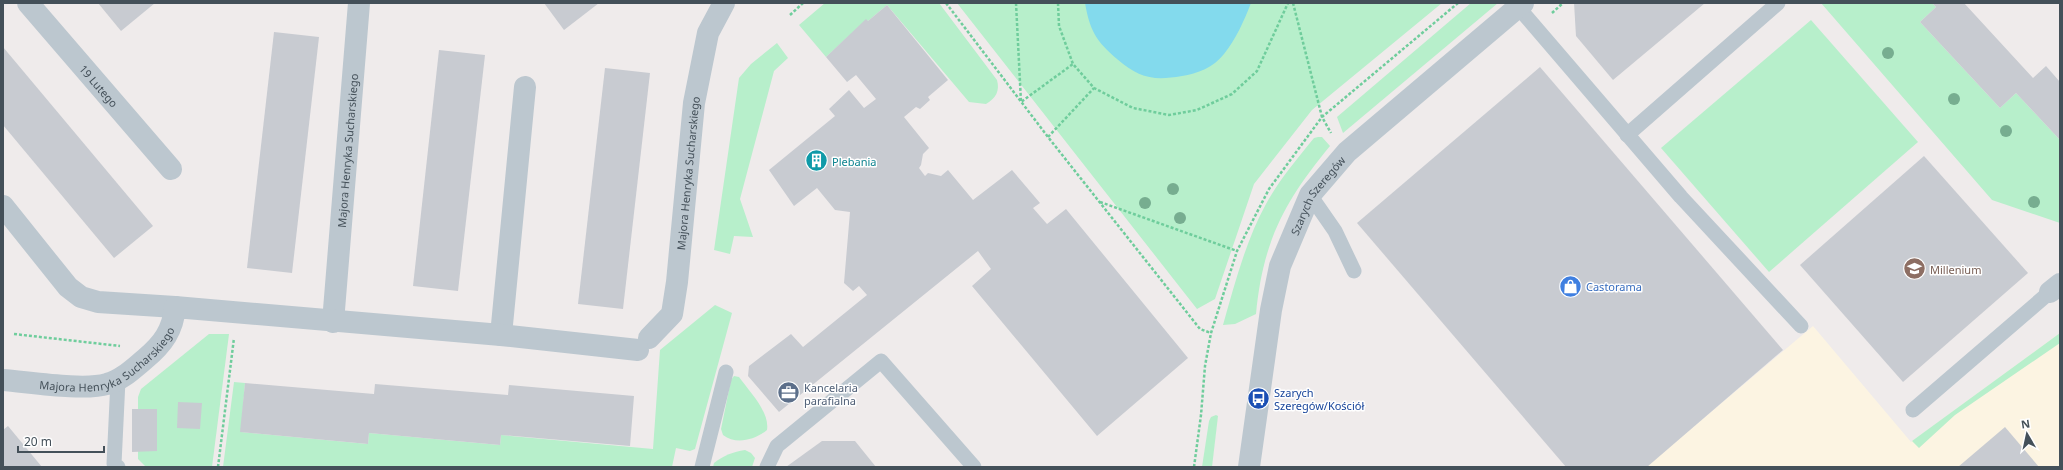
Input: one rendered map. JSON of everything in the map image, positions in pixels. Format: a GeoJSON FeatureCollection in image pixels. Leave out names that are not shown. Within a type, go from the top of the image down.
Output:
{"type":"FeatureCollection","features":[{"type":"Feature","properties":{"kind":"street","name":"19 Lutego"},"geometry":{"type":"LineString","coordinates":[[28,3],[171,168]]}},
{"type":"Feature","properties":{"kind":"street","name":"Majora Henryka Sucharskiego"},"geometry":{"type":"LineString","coordinates":[[334,322],[359,3]]}},
{"type":"Feature","properties":{"kind":"street","name":"Majora Henryka Sucharskiego"},"geometry":{"type":"LineString","coordinates":[[3,380],[96,386],[118,380],[154,351],[168,336],[174,320],[175,307],[334,322],[644,344],[672,314],[677,282],[694,103],[708,33],[724,3]]}},
{"type":"Feature","properties":{"kind":"street","name":"Szarych Szeregów"},"geometry":{"type":"LineString","coordinates":[[1249,467],[1271,310],[1280,266],[1310,195],[1347,152],[1520,5]]}},
{"type":"Feature","properties":{"kind":"street"},"geometry":{"type":"LineString","coordinates":[[501,335],[525,87]]}},
{"type":"Feature","properties":{"kind":"street"},"geometry":{"type":"LineString","coordinates":[[3,206],[68,287],[81,297],[98,302],[175,307]]}},
{"type":"Feature","properties":{"kind":"lane"},"geometry":{"type":"LineString","coordinates":[[1627,135],[1778,3]]}},
{"type":"Feature","properties":{"kind":"lane"},"geometry":{"type":"LineString","coordinates":[[1520,5],[1627,135],[1681,197],[1800,326]]}},
{"type":"Feature","properties":{"kind":"lane"},"geometry":{"type":"LineString","coordinates":[[1310,195],[1335,231],[1354,271]]}},
{"type":"Feature","properties":{"kind":"lane"},"geometry":{"type":"LineString","coordinates":[[1912,410],[2055,288]]}},
{"type":"Feature","properties":{"kind":"lane"},"geometry":{"type":"LineString","coordinates":[[767,467],[777,446],[881,361],[974,467]]}},
{"type":"Feature","properties":{"kind":"lane"},"geometry":{"type":"LineString","coordinates":[[702,467],[726,372]]}},
{"type":"Feature","properties":{"kind":"lane"},"geometry":{"type":"LineString","coordinates":[[118,380],[114,464],[118,467]]}},
{"type":"Feature","properties":{"kind":"path"},"geometry":{"type":"LineString","coordinates":[[790,14],[804,3]]}},
{"type":"Feature","properties":{"kind":"path"},"geometry":{"type":"LineString","coordinates":[[946,3],[1048,137],[1200,328],[1211,333]]}},
{"type":"Feature","properties":{"kind":"path"},"geometry":{"type":"LineString","coordinates":[[1016,3],[1021,102]]}},
{"type":"Feature","properties":{"kind":"path"},"geometry":{"type":"LineString","coordinates":[[1058,3],[1059,26],[1073,64],[1094,88],[1133,108],[1168,115],[1196,110],[1232,94],[1257,71],[1288,3]]}},
{"type":"Feature","properties":{"kind":"path"},"geometry":{"type":"LineString","coordinates":[[1293,3],[1322,117],[1332,134]]}},
{"type":"Feature","properties":{"kind":"path"},"geometry":{"type":"LineString","coordinates":[[1021,102],[1073,64]]}},
{"type":"Feature","properties":{"kind":"path"},"geometry":{"type":"LineString","coordinates":[[1048,137],[1094,88]]}},
{"type":"Feature","properties":{"kind":"path"},"geometry":{"type":"LineString","coordinates":[[1099,201],[1237,251]]}},
{"type":"Feature","properties":{"kind":"path"},"geometry":{"type":"LineString","coordinates":[[14,334],[108,344],[126,348]]}},
{"type":"Feature","properties":{"kind":"path"},"geometry":{"type":"LineString","coordinates":[[218,467],[234,337]]}},
{"type":"Feature","properties":{"kind":"shaded area"},"geometry":{"type":"Polygon","coordinates":[[[1813,326],[1911,442],[2060,333],[2060,467],[1646,467],[1813,326]]]}},
{"type":"Feature","properties":{"kind":"green space"},"geometry":{"type":"Polygon","coordinates":[[[825,3],[939,3],[997,80],[998,88],[996,94],[986,104],[969,102],[887,5],[868,21],[866,20],[826,57],[799,25],[825,3]]]}},
{"type":"Feature","properties":{"kind":"green space"},"geometry":{"type":"Polygon","coordinates":[[[957,3],[1442,3],[1312,110],[1254,184],[1215,299],[1197,309],[957,3]]]}},
{"type":"Feature","properties":{"kind":"green space"},"geometry":{"type":"Polygon","coordinates":[[[1471,3],[1498,3],[1343,133],[1337,117],[1471,3]]]}},
{"type":"Feature","properties":{"kind":"green space"},"geometry":{"type":"Polygon","coordinates":[[[1821,3],[1932,3],[1936,7],[1920,22],[2000,108],[2016,93],[2060,140],[2060,223],[1992,200],[1821,3]]]}},
{"type":"Feature","properties":{"kind":"green space"},"geometry":{"type":"Polygon","coordinates":[[[1811,20],[1918,142],[1769,272],[1661,148],[1811,20]]]}},
{"type":"Feature","properties":{"kind":"green space"},"geometry":{"type":"Polygon","coordinates":[[[777,43],[788,58],[774,71],[740,199],[753,237],[734,236],[730,254],[714,250],[739,78],[751,64],[777,43]]]}},
{"type":"Feature","properties":{"kind":"green space"},"geometry":{"type":"Polygon","coordinates":[[[1322,137],[1330,146],[1300,186],[1278,224],[1264,265],[1259,288],[1256,314],[1235,324],[1223,325],[1241,263],[1259,218],[1282,178],[1314,138],[1322,137]]]}},
{"type":"Feature","properties":{"kind":"green space"},"geometry":{"type":"Polygon","coordinates":[[[715,305],[732,313],[695,449],[690,451],[676,448],[672,467],[223,467],[234,382],[245,383],[241,432],[368,444],[369,433],[500,445],[501,435],[653,449],[660,350],[715,305]]]}},
{"type":"Feature","properties":{"kind":"green space"},"geometry":{"type":"Polygon","coordinates":[[[2060,333],[2060,343],[1955,415],[1919,448],[1912,441],[2060,333]]]}},
{"type":"Feature","properties":{"kind":"green space"},"geometry":{"type":"Polygon","coordinates":[[[209,334],[229,334],[212,467],[145,466],[138,459],[138,397],[141,389],[209,334]]]}},
{"type":"Feature","properties":{"kind":"green space"},"geometry":{"type":"Polygon","coordinates":[[[734,376],[739,377],[758,402],[767,423],[767,430],[751,439],[734,440],[728,438],[723,435],[721,429],[731,380],[734,376]]]}},
{"type":"Feature","properties":{"kind":"green space"},"geometry":{"type":"Polygon","coordinates":[[[1216,415],[1218,416],[1212,467],[1202,467],[1209,421],[1211,417],[1216,415]]]}},
{"type":"Feature","properties":{"kind":"green space"},"geometry":{"type":"Polygon","coordinates":[[[745,450],[751,453],[755,458],[752,467],[713,467],[714,463],[725,456],[745,450]]]}},
{"type":"Feature","properties":{"kind":"water"},"geometry":{"type":"Polygon","coordinates":[[[1085,3],[1251,3],[1236,36],[1224,54],[1215,63],[1193,74],[1154,78],[1132,70],[1104,47],[1095,35],[1089,21],[1085,3]]]}},
{"type":"Feature","properties":{"kind":"building"},"geometry":{"type":"Polygon","coordinates":[[[98,3],[155,3],[121,31],[98,3]]]}},
{"type":"Feature","properties":{"kind":"building"},"geometry":{"type":"Polygon","coordinates":[[[544,3],[599,3],[564,30],[544,3]]]}},
{"type":"Feature","properties":{"kind":"building"},"geometry":{"type":"Polygon","coordinates":[[[1574,3],[1705,3],[1613,80],[1576,36],[1574,3]]]}},
{"type":"Feature","properties":{"kind":"building"},"geometry":{"type":"Polygon","coordinates":[[[1932,3],[1964,3],[2033,78],[2046,66],[2060,82],[2060,140],[2016,93],[2000,108],[1920,22],[1936,7],[1932,3]]]}},
{"type":"Feature","properties":{"kind":"building"},"geometry":{"type":"Polygon","coordinates":[[[887,5],[948,80],[928,97],[930,100],[920,109],[916,107],[904,117],[929,148],[923,154],[919,168],[925,176],[928,173],[941,176],[948,170],[973,200],[1012,170],[1040,203],[1033,208],[1047,224],[1066,209],[1188,358],[1097,436],[972,286],[991,269],[978,251],[779,412],[748,376],[749,366],[791,334],[803,347],[867,295],[859,286],[853,291],[844,283],[850,212],[835,210],[817,188],[794,206],[769,170],[835,116],[829,109],[849,90],[864,108],[876,99],[856,75],[847,82],[826,57],[866,19],[868,21],[887,5]]]}},
{"type":"Feature","properties":{"kind":"building"},"geometry":{"type":"Polygon","coordinates":[[[274,32],[319,37],[292,273],[247,268],[274,32]]]}},
{"type":"Feature","properties":{"kind":"building"},"geometry":{"type":"Polygon","coordinates":[[[3,47],[153,226],[114,258],[3,125],[3,47]]]}},
{"type":"Feature","properties":{"kind":"building"},"geometry":{"type":"Polygon","coordinates":[[[439,50],[485,55],[458,291],[413,286],[439,50]]]}},
{"type":"Feature","properties":{"kind":"building","name":"Castorama"},"geometry":{"type":"Polygon","coordinates":[[[1540,67],[1783,350],[1647,467],[1566,467],[1357,223],[1540,67]]]}},
{"type":"Feature","properties":{"kind":"building"},"geometry":{"type":"Polygon","coordinates":[[[605,68],[650,73],[623,309],[578,304],[605,68]]]}},
{"type":"Feature","properties":{"kind":"building","name":"Millenium"},"geometry":{"type":"Polygon","coordinates":[[[1924,156],[2028,273],[1903,382],[1800,265],[1924,156]]]}},
{"type":"Feature","properties":{"kind":"building"},"geometry":{"type":"Polygon","coordinates":[[[245,383],[374,394],[375,384],[508,395],[509,385],[634,396],[630,446],[501,435],[500,445],[369,433],[368,444],[240,432],[245,383]]]}},
{"type":"Feature","properties":{"kind":"building"},"geometry":{"type":"Polygon","coordinates":[[[178,402],[202,403],[200,429],[177,428],[178,402]]]}},
{"type":"Feature","properties":{"kind":"building"},"geometry":{"type":"Polygon","coordinates":[[[132,409],[157,409],[157,451],[132,452],[132,409]]]}},
{"type":"Feature","properties":{"kind":"building"},"geometry":{"type":"Polygon","coordinates":[[[8,426],[42,467],[3,467],[3,430],[8,426]]]}},
{"type":"Feature","properties":{"kind":"building"},"geometry":{"type":"Polygon","coordinates":[[[2005,427],[2039,467],[1958,467],[2005,427]]]}},
{"type":"Feature","properties":{"kind":"building"},"geometry":{"type":"Polygon","coordinates":[[[822,441],[855,441],[876,467],[786,467],[822,441]]]}},
{"type":"Feature","properties":{"kind":"place","name":"Plebania"},"geometry":{"type":"Point","coordinates":[816,161]}},
{"type":"Feature","properties":{"kind":"place","name":"Millenium"},"geometry":{"type":"Point","coordinates":[1914,269]}},
{"type":"Feature","properties":{"kind":"place","name":"Castorama"},"geometry":{"type":"Point","coordinates":[1570,286]}},
{"type":"Feature","properties":{"kind":"place","name":"Kancelaria parafialna"},"geometry":{"type":"Point","coordinates":[788,393]}},
{"type":"Feature","properties":{"kind":"place","name":"Szarych Szeregów/Kościół"},"geometry":{"type":"Point","coordinates":[1258,398]}}]}
